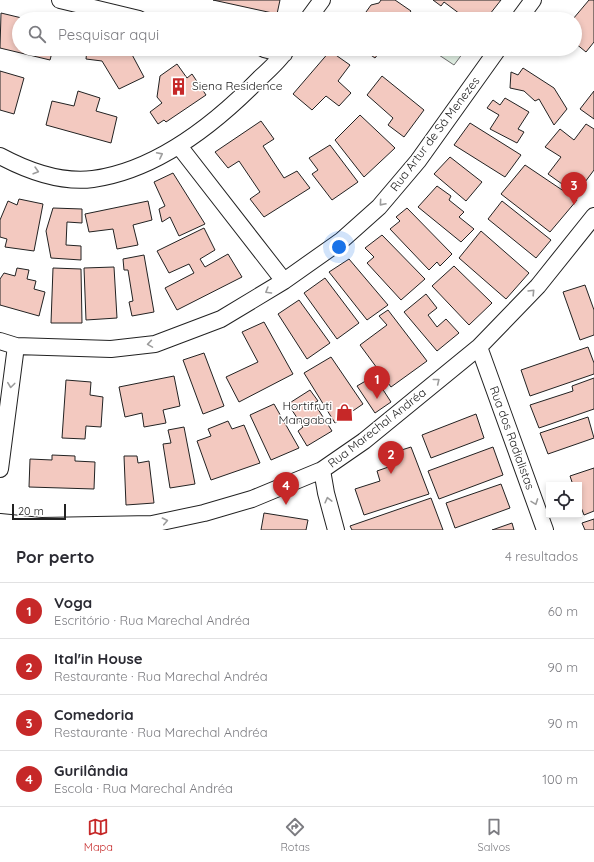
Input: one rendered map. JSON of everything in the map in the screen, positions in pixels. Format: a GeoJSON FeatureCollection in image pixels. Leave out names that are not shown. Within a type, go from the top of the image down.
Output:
{"type":"FeatureCollection","features":[{"type":"Feature","properties":{"kind":"street"},"geometry":{"type":"LineString","coordinates":[[60,0],[110,12]]}},
{"type":"Feature","properties":{"kind":"street"},"geometry":{"type":"LineString","coordinates":[[313,12],[322,0]]}},
{"type":"Feature","properties":{"kind":"street"},"geometry":{"type":"LineString","coordinates":[[524,12],[533,0]]}},
{"type":"Feature","properties":{"kind":"street"},"geometry":{"type":"LineString","coordinates":[[0,156],[23,168],[57,177],[92,179],[129,171],[179,146],[219,116],[244,95],[281,56]]}},
{"type":"Feature","properties":{"kind":"street","name":"Rua Artur de Sá Menezes"},"geometry":{"type":"LineString","coordinates":[[0,341],[16,346],[111,348],[155,344],[221,319],[284,281],[342,240],[379,207],[418,161],[493,56]]}},
{"type":"Feature","properties":{"kind":"street"},"geometry":{"type":"LineString","coordinates":[[179,146],[284,281]]}},
{"type":"Feature","properties":{"kind":"street","name":"Rua Marechal Andréa"},"geometry":{"type":"LineString","coordinates":[[0,522],[41,526],[152,524],[204,513],[252,499],[322,470],[364,440],[479,347],[538,286],[594,216]]}},
{"type":"Feature","properties":{"kind":"street"},"geometry":{"type":"LineString","coordinates":[[0,469],[16,346]]}},
{"type":"Feature","properties":{"kind":"street","name":"Rua dos Radialistas"},"geometry":{"type":"LineString","coordinates":[[479,347],[545,530]]}},
{"type":"Feature","properties":{"kind":"street"},"geometry":{"type":"LineString","coordinates":[[322,470],[326,493],[336,530]]}},
{"type":"Feature","properties":{"kind":"green space"},"geometry":{"type":"Polygon","coordinates":[[[440,56],[461,56],[454,65],[440,56]]]}},
{"type":"Feature","properties":{"kind":"building"},"geometry":{"type":"Polygon","coordinates":[[[213,0],[280,0],[277,12],[268,12],[213,0]]]}},
{"type":"Feature","properties":{"kind":"building"},"geometry":{"type":"Polygon","coordinates":[[[381,0],[395,0],[411,11],[366,12],[371,5],[379,3],[381,0]]]}},
{"type":"Feature","properties":{"kind":"building"},"geometry":{"type":"Polygon","coordinates":[[[433,0],[501,0],[492,12],[457,12],[444,2],[441,6],[433,0]]]}},
{"type":"Feature","properties":{"kind":"building"},"geometry":{"type":"Polygon","coordinates":[[[589,0],[594,0],[594,42],[586,52],[582,49],[582,12],[579,12],[589,0]]]}},
{"type":"Feature","properties":{"kind":"building"},"geometry":{"type":"Polygon","coordinates":[[[1,13],[12,16],[12,51],[0,48],[1,13]]]}},
{"type":"Feature","properties":{"kind":"building"},"geometry":{"type":"Polygon","coordinates":[[[33,56],[51,56],[50,60],[33,56]]]}},
{"type":"Feature","properties":{"kind":"building"},"geometry":{"type":"Polygon","coordinates":[[[86,56],[133,56],[144,77],[119,89],[102,61],[86,59],[86,56]]]}},
{"type":"Feature","properties":{"kind":"building"},"geometry":{"type":"Polygon","coordinates":[[[326,56],[337,56],[350,65],[338,81],[351,93],[339,106],[326,96],[312,110],[293,94],[326,56]]]}},
{"type":"Feature","properties":{"kind":"building","name":"Siena Residence"},"geometry":{"type":"Polygon","coordinates":[[[177,64],[187,78],[192,74],[206,95],[166,122],[164,120],[158,124],[150,112],[162,103],[157,97],[160,76],[177,64]]]}},
{"type":"Feature","properties":{"kind":"building"},"geometry":{"type":"Polygon","coordinates":[[[523,68],[554,88],[567,109],[554,125],[539,99],[535,101],[524,91],[510,88],[511,72],[518,75],[523,68]]]}},
{"type":"Feature","properties":{"kind":"building"},"geometry":{"type":"Polygon","coordinates":[[[0,71],[24,78],[14,114],[0,110],[0,71]]]}},
{"type":"Feature","properties":{"kind":"building"},"geometry":{"type":"Polygon","coordinates":[[[382,76],[424,110],[404,137],[388,125],[393,118],[367,95],[382,76]]]}},
{"type":"Feature","properties":{"kind":"building"},"geometry":{"type":"Polygon","coordinates":[[[78,91],[100,98],[96,111],[117,117],[111,143],[46,125],[52,101],[74,106],[78,91]]]}},
{"type":"Feature","properties":{"kind":"building"},"geometry":{"type":"Polygon","coordinates":[[[594,91],[594,119],[580,109],[594,91]]]}},
{"type":"Feature","properties":{"kind":"building"},"geometry":{"type":"Polygon","coordinates":[[[505,98],[529,112],[518,129],[524,132],[517,143],[490,129],[499,115],[487,108],[493,100],[500,105],[505,98]]]}},
{"type":"Feature","properties":{"kind":"building"},"geometry":{"type":"Polygon","coordinates":[[[360,115],[395,148],[364,177],[335,140],[360,115]]]}},
{"type":"Feature","properties":{"kind":"building"},"geometry":{"type":"Polygon","coordinates":[[[261,121],[274,139],[263,146],[284,178],[297,171],[310,188],[264,217],[250,199],[260,192],[239,161],[228,168],[215,152],[261,121]]]}},
{"type":"Feature","properties":{"kind":"building"},"geometry":{"type":"Polygon","coordinates":[[[470,123],[521,155],[505,177],[454,145],[470,123]]]}},
{"type":"Feature","properties":{"kind":"building"},"geometry":{"type":"Polygon","coordinates":[[[586,124],[594,129],[594,170],[576,194],[548,174],[561,157],[545,147],[560,129],[574,140],[586,124]]]}},
{"type":"Feature","properties":{"kind":"building"},"geometry":{"type":"Polygon","coordinates":[[[330,145],[358,182],[332,200],[312,174],[318,170],[309,158],[330,145]]]}},
{"type":"Feature","properties":{"kind":"building"},"geometry":{"type":"Polygon","coordinates":[[[450,157],[482,182],[466,201],[434,174],[450,157]]]}},
{"type":"Feature","properties":{"kind":"building"},"geometry":{"type":"Polygon","coordinates":[[[525,165],[577,200],[550,232],[501,194],[525,165]]]}},
{"type":"Feature","properties":{"kind":"building"},"geometry":{"type":"Polygon","coordinates":[[[173,173],[205,224],[179,236],[170,217],[162,222],[159,209],[165,206],[154,182],[173,173]]]}},
{"type":"Feature","properties":{"kind":"building"},"geometry":{"type":"Polygon","coordinates":[[[437,186],[451,196],[449,200],[464,212],[459,217],[474,229],[461,242],[418,207],[437,186]]]}},
{"type":"Feature","properties":{"kind":"building"},"geometry":{"type":"Polygon","coordinates":[[[19,199],[43,204],[34,251],[5,247],[7,239],[0,237],[0,220],[8,201],[17,205],[19,199]]]}},
{"type":"Feature","properties":{"kind":"building"},"geometry":{"type":"Polygon","coordinates":[[[148,201],[152,220],[133,225],[138,245],[117,249],[113,229],[89,232],[85,214],[148,201]]]}},
{"type":"Feature","properties":{"kind":"building"},"geometry":{"type":"Polygon","coordinates":[[[502,201],[551,240],[536,258],[488,219],[502,201]]]}},
{"type":"Feature","properties":{"kind":"building"},"geometry":{"type":"Polygon","coordinates":[[[53,208],[82,209],[82,223],[67,222],[66,245],[81,246],[81,260],[51,258],[46,231],[53,208]]]}},
{"type":"Feature","properties":{"kind":"building"},"geometry":{"type":"Polygon","coordinates":[[[407,208],[452,254],[440,266],[437,262],[429,270],[390,229],[400,221],[396,217],[407,208]]]}},
{"type":"Feature","properties":{"kind":"building"},"geometry":{"type":"Polygon","coordinates":[[[204,228],[215,250],[200,259],[205,267],[228,254],[242,277],[177,310],[165,288],[194,273],[189,264],[169,273],[157,251],[204,228]]]}},
{"type":"Feature","properties":{"kind":"building"},"geometry":{"type":"Polygon","coordinates":[[[481,231],[529,273],[506,299],[459,258],[481,231]]]}},
{"type":"Feature","properties":{"kind":"building"},"geometry":{"type":"Polygon","coordinates":[[[382,235],[425,279],[401,300],[367,263],[374,257],[365,248],[382,235]]]}},
{"type":"Feature","properties":{"kind":"building"},"geometry":{"type":"Polygon","coordinates":[[[144,255],[154,312],[132,316],[129,302],[133,301],[128,270],[124,270],[123,259],[144,255]]]}},
{"type":"Feature","properties":{"kind":"building"},"geometry":{"type":"Polygon","coordinates":[[[349,259],[388,305],[367,320],[329,272],[349,259]]]}},
{"type":"Feature","properties":{"kind":"building"},"geometry":{"type":"Polygon","coordinates":[[[454,266],[492,303],[469,325],[432,286],[454,266]]]}},
{"type":"Feature","properties":{"kind":"building"},"geometry":{"type":"Polygon","coordinates":[[[114,267],[117,318],[86,320],[84,268],[114,267]]]}},
{"type":"Feature","properties":{"kind":"building"},"geometry":{"type":"Polygon","coordinates":[[[17,268],[29,270],[27,279],[36,281],[34,289],[45,292],[39,316],[0,305],[0,279],[4,273],[15,276],[17,268]]]}},
{"type":"Feature","properties":{"kind":"building"},"geometry":{"type":"Polygon","coordinates":[[[53,268],[81,269],[82,323],[51,323],[53,268]]]}},
{"type":"Feature","properties":{"kind":"building"},"geometry":{"type":"Polygon","coordinates":[[[325,278],[359,323],[337,339],[304,293],[325,278]]]}},
{"type":"Feature","properties":{"kind":"building"},"geometry":{"type":"Polygon","coordinates":[[[585,285],[594,310],[594,335],[580,340],[563,292],[585,285]]]}},
{"type":"Feature","properties":{"kind":"building"},"geometry":{"type":"Polygon","coordinates":[[[426,294],[437,308],[428,315],[437,327],[446,319],[459,333],[437,351],[404,312],[426,294]]]}},
{"type":"Feature","properties":{"kind":"building"},"geometry":{"type":"Polygon","coordinates":[[[299,300],[330,343],[307,359],[278,314],[299,300]]]}},
{"type":"Feature","properties":{"kind":"building"},"geometry":{"type":"Polygon","coordinates":[[[388,310],[427,361],[391,387],[360,345],[387,325],[379,316],[388,310]]]}},
{"type":"Feature","properties":{"kind":"building"},"geometry":{"type":"Polygon","coordinates":[[[264,322],[293,374],[239,402],[226,377],[258,362],[242,332],[264,322]]]}},
{"type":"Feature","properties":{"kind":"building"},"geometry":{"type":"Polygon","coordinates":[[[588,347],[594,363],[594,374],[530,396],[521,370],[588,347]]]}},
{"type":"Feature","properties":{"kind":"building"},"geometry":{"type":"Polygon","coordinates":[[[204,353],[224,406],[203,414],[183,360],[204,353]]]}},
{"type":"Feature","properties":{"kind":"building"},"geometry":{"type":"Polygon","coordinates":[[[331,357],[363,404],[335,423],[304,373],[331,357]]]}},
{"type":"Feature","properties":{"kind":"building"},"geometry":{"type":"Polygon","coordinates":[[[174,376],[180,406],[163,410],[166,423],[144,427],[142,413],[125,417],[119,387],[174,376]]]}},
{"type":"Feature","properties":{"kind":"building"},"geometry":{"type":"Polygon","coordinates":[[[594,378],[594,409],[539,428],[530,405],[573,391],[572,386],[594,378]]]}},
{"type":"Feature","properties":{"kind":"building"},"geometry":{"type":"Polygon","coordinates":[[[369,379],[378,382],[391,402],[375,413],[357,386],[369,379]]]}},
{"type":"Feature","properties":{"kind":"building"},"geometry":{"type":"Polygon","coordinates":[[[66,380],[91,382],[90,395],[103,397],[101,427],[86,426],[85,439],[62,438],[66,380]]]}},
{"type":"Feature","properties":{"kind":"building"},"geometry":{"type":"Polygon","coordinates":[[[310,390],[318,401],[314,403],[332,431],[307,446],[298,431],[303,427],[288,404],[310,390]]]}},
{"type":"Feature","properties":{"kind":"building"},"geometry":{"type":"Polygon","coordinates":[[[274,404],[299,448],[271,460],[250,415],[274,404]]]}},
{"type":"Feature","properties":{"kind":"building"},"geometry":{"type":"Polygon","coordinates":[[[476,414],[484,438],[431,458],[422,435],[476,414]]]}},
{"type":"Feature","properties":{"kind":"building"},"geometry":{"type":"Polygon","coordinates":[[[588,417],[594,438],[548,454],[540,433],[588,417]]]}},
{"type":"Feature","properties":{"kind":"building"},"geometry":{"type":"Polygon","coordinates":[[[228,421],[232,429],[244,425],[260,463],[211,480],[197,441],[211,436],[208,429],[228,421]]]}},
{"type":"Feature","properties":{"kind":"building"},"geometry":{"type":"Polygon","coordinates":[[[184,427],[195,484],[170,488],[163,444],[171,443],[168,430],[184,427]]]}},
{"type":"Feature","properties":{"kind":"building"},"geometry":{"type":"Polygon","coordinates":[[[411,447],[429,494],[364,515],[355,489],[380,481],[377,471],[397,464],[392,453],[411,447]]]}},
{"type":"Feature","properties":{"kind":"building"},"geometry":{"type":"Polygon","coordinates":[[[493,447],[503,475],[439,499],[428,471],[493,447]]]}},
{"type":"Feature","properties":{"kind":"building"},"geometry":{"type":"Polygon","coordinates":[[[52,455],[75,456],[75,461],[95,462],[94,489],[29,487],[30,459],[52,460],[52,455]]]}},
{"type":"Feature","properties":{"kind":"building"},"geometry":{"type":"Polygon","coordinates":[[[124,456],[137,456],[138,463],[149,461],[154,503],[126,505],[124,456]]]}},
{"type":"Feature","properties":{"kind":"building"},"geometry":{"type":"Polygon","coordinates":[[[594,468],[594,511],[584,515],[582,510],[582,482],[572,482],[570,476],[594,468]]]}},
{"type":"Feature","properties":{"kind":"building"},"geometry":{"type":"Polygon","coordinates":[[[501,484],[510,508],[455,528],[446,503],[501,484]]]}},
{"type":"Feature","properties":{"kind":"building"},"geometry":{"type":"Polygon","coordinates":[[[431,498],[443,530],[352,530],[350,526],[431,498]]]}},
{"type":"Feature","properties":{"kind":"building"},"geometry":{"type":"Polygon","coordinates":[[[264,513],[308,520],[306,530],[261,530],[264,513]]]}},
{"type":"Feature","properties":{"kind":"building"},"geometry":{"type":"Polygon","coordinates":[[[594,519],[594,530],[585,530],[582,523],[594,519]]]}},
{"type":"Feature","properties":{"kind":"building"},"geometry":{"type":"Polygon","coordinates":[[[512,523],[514,530],[492,530],[512,523]]]}},
{"type":"Feature","properties":{"kind":"place","name":"Siena Residence"},"geometry":{"type":"Point","coordinates":[179,86]}},
{"type":"Feature","properties":{"kind":"place","name":"Comedoria"},"geometry":{"type":"Point","coordinates":[574,205]}},
{"type":"Feature","properties":{"kind":"place","name":"Voga"},"geometry":{"type":"Point","coordinates":[377,399]}},
{"type":"Feature","properties":{"kind":"place","name":"Hortifruti Mangaba"},"geometry":{"type":"Point","coordinates":[345,413]}},
{"type":"Feature","properties":{"kind":"place","name":"Ital'in House"},"geometry":{"type":"Point","coordinates":[391,474]}},
{"type":"Feature","properties":{"kind":"place","name":"Gurilândia"},"geometry":{"type":"Point","coordinates":[286,505]}}]}
